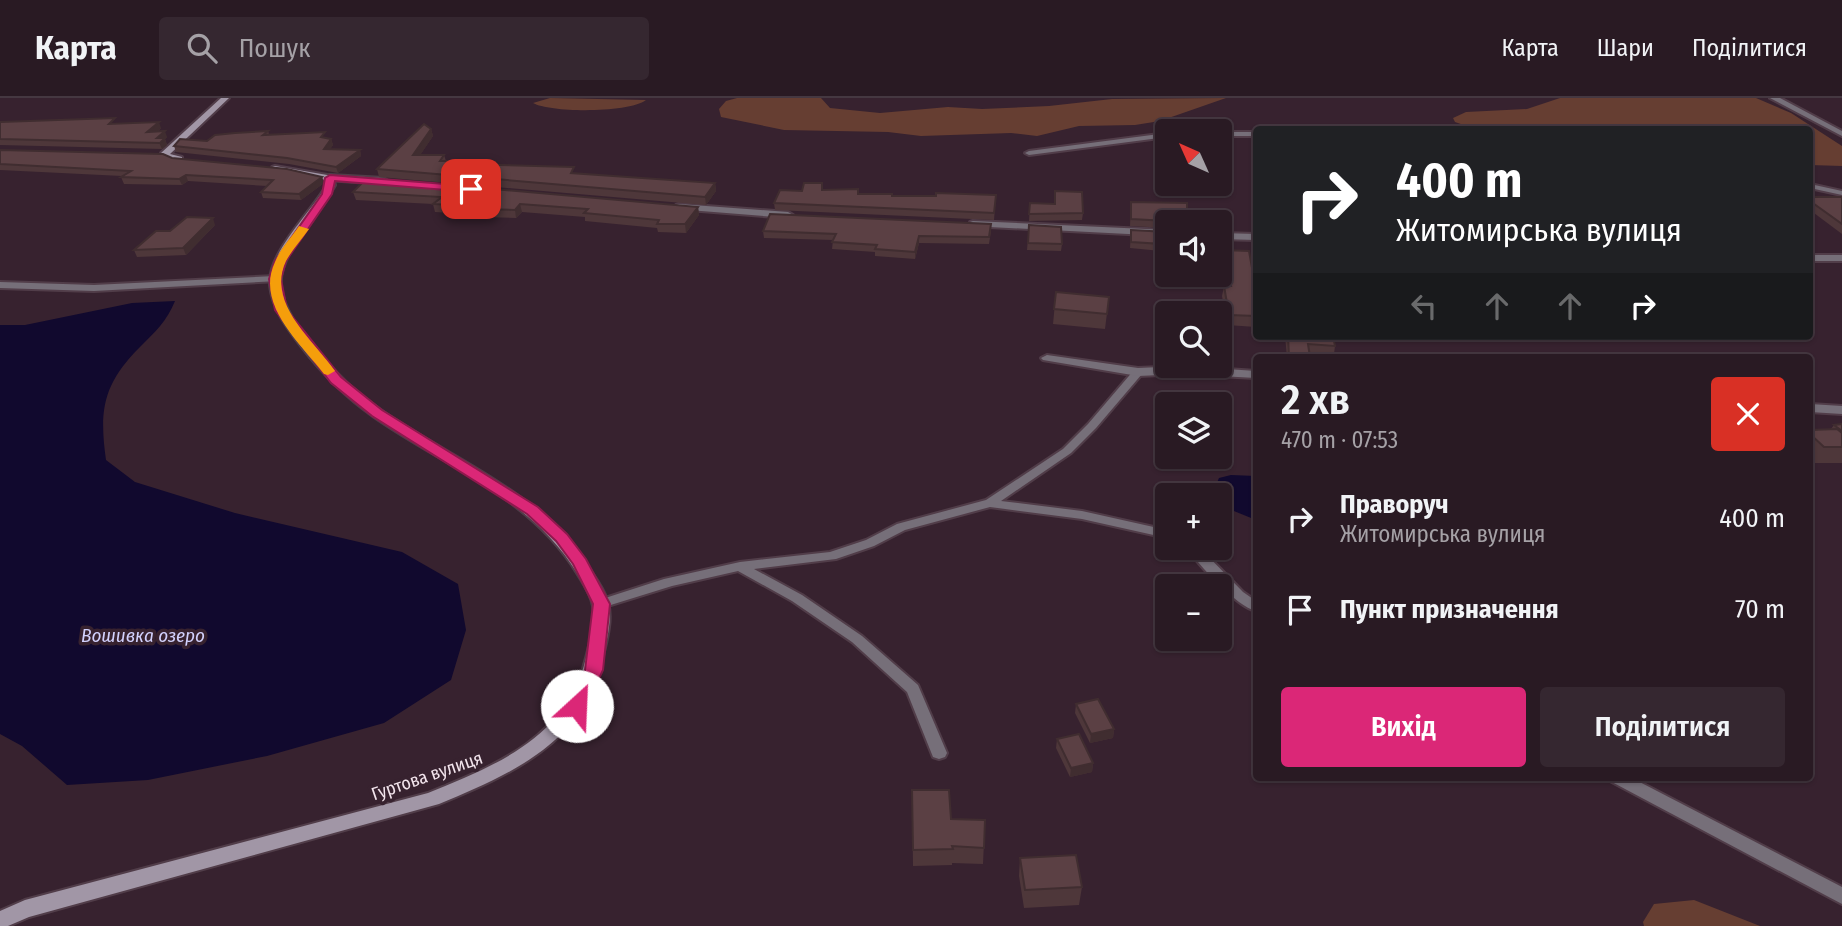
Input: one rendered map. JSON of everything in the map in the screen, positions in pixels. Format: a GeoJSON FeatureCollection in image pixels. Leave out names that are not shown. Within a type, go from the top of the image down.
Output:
{"type":"FeatureCollection","features":[{"type":"Feature","properties":{"kind":"street"},"geometry":{"type":"LineString","coordinates":[[1773,98],[1842,134]]}},
{"type":"Feature","properties":{"kind":"street"},"geometry":{"type":"LineString","coordinates":[[164,155],[222,101]]}},
{"type":"Feature","properties":{"kind":"street"},"geometry":{"type":"LineString","coordinates":[[150,155],[193,160]]}},
{"type":"Feature","properties":{"kind":"street"},"geometry":{"type":"LineString","coordinates":[[262,167],[330,178],[391,181]]}},
{"type":"Feature","properties":{"kind":"street"},"geometry":{"type":"LineString","coordinates":[[330,178],[327,194],[281,261],[275,279],[281,310],[336,380],[377,413],[533,510],[561,537],[580,563],[601,604]]}},
{"type":"Feature","properties":{"kind":"street"},"geometry":{"type":"LineString","coordinates":[[669,206],[804,216]]}},
{"type":"Feature","properties":{"kind":"street"},"geometry":{"type":"LineString","coordinates":[[958,223],[1155,232]]}},
{"type":"Feature","properties":{"kind":"street"},"geometry":{"type":"LineString","coordinates":[[1232,236],[1253,237]]}},
{"type":"Feature","properties":{"kind":"street"},"geometry":{"type":"LineString","coordinates":[[1813,258],[1842,258]]}},
{"type":"Feature","properties":{"kind":"street"},"geometry":{"type":"LineString","coordinates":[[1047,358],[1138,372],[1183,370],[1253,375]]}},
{"type":"Feature","properties":{"kind":"street"},"geometry":{"type":"LineString","coordinates":[[1813,408],[1842,410]]}},
{"type":"Feature","properties":{"kind":"street","name":"Гуртова вулиця"},"geometry":{"type":"LineString","coordinates":[[0,920],[25,909],[432,799],[495,773],[539,746],[577,706],[594,670],[601,604]]}},
{"type":"Feature","properties":{"kind":"lane"},"geometry":{"type":"LineString","coordinates":[[1232,134],[1253,134]]}},
{"type":"Feature","properties":{"kind":"lane"},"geometry":{"type":"LineString","coordinates":[[1029,153],[1155,137]]}},
{"type":"Feature","properties":{"kind":"lane"},"geometry":{"type":"LineString","coordinates":[[1813,187],[1842,193]]}},
{"type":"Feature","properties":{"kind":"lane"},"geometry":{"type":"LineString","coordinates":[[0,285],[94,288],[275,279]]}},
{"type":"Feature","properties":{"kind":"lane"},"geometry":{"type":"LineString","coordinates":[[601,604],[669,582],[740,566],[831,556],[870,543],[901,527],[990,503],[1067,451],[1138,372]]}},
{"type":"Feature","properties":{"kind":"lane"},"geometry":{"type":"LineString","coordinates":[[990,503],[1082,515],[1155,531]]}},
{"type":"Feature","properties":{"kind":"lane"},"geometry":{"type":"LineString","coordinates":[[1204,560],[1238,595],[1253,605]]}},
{"type":"Feature","properties":{"kind":"lane"},"geometry":{"type":"LineString","coordinates":[[740,566],[797,598],[857,639],[913,689],[939,753]]}},
{"type":"Feature","properties":{"kind":"lane"},"geometry":{"type":"LineString","coordinates":[[1624,781],[1842,896]]}},
{"type":"Feature","properties":{"kind":"shaded area"},"geometry":{"type":"Polygon","coordinates":[[[550,98],[646,100],[624,107],[590,110],[556,109],[533,103],[550,98]]]}},
{"type":"Feature","properties":{"kind":"shaded area"},"geometry":{"type":"Polygon","coordinates":[[[737,98],[821,98],[830,108],[880,113],[948,107],[982,109],[1049,106],[1112,99],[1226,98],[1166,119],[1155,119],[1155,122],[1079,126],[1037,136],[1011,133],[921,136],[888,132],[784,130],[721,117],[719,109],[726,101],[737,98]]]}},
{"type":"Feature","properties":{"kind":"shaded area"},"geometry":{"type":"Polygon","coordinates":[[[1560,98],[1756,98],[1791,113],[1811,126],[1466,126],[1455,122],[1453,118],[1466,112],[1527,109],[1560,98]]]}},
{"type":"Feature","properties":{"kind":"shaded area"},"geometry":{"type":"Polygon","coordinates":[[[1813,127],[1842,146],[1842,166],[1813,165],[1813,127]]]}},
{"type":"Feature","properties":{"kind":"shaded area"},"geometry":{"type":"Polygon","coordinates":[[[1694,900],[1760,926],[1644,926],[1643,922],[1654,904],[1694,900]]]}},
{"type":"Feature","properties":{"kind":"water","name":"Вошивка озеро"},"geometry":{"type":"Polygon","coordinates":[[[175,301],[156,331],[128,360],[111,386],[106,399],[103,426],[106,460],[135,482],[235,513],[402,552],[458,584],[466,630],[451,680],[384,723],[267,756],[148,780],[67,785],[22,746],[0,734],[0,325],[25,325],[132,303],[175,301]]]}},
{"type":"Feature","properties":{"kind":"water"},"geometry":{"type":"Polygon","coordinates":[[[1231,475],[1253,476],[1253,519],[1232,510],[1232,483],[1217,483],[1219,478],[1231,475]]]}},
{"type":"Feature","properties":{"kind":"building"},"geometry":{"type":"Polygon","coordinates":[[[115,118],[109,124],[159,122],[147,132],[165,131],[157,138],[165,138],[160,143],[0,139],[0,122],[115,118]]]}},
{"type":"Feature","properties":{"kind":"building"},"geometry":{"type":"Polygon","coordinates":[[[424,124],[431,129],[413,155],[444,155],[440,161],[462,161],[459,164],[574,167],[571,173],[715,183],[705,197],[377,169],[424,124]]]}},
{"type":"Feature","properties":{"kind":"building"},"geometry":{"type":"Polygon","coordinates":[[[268,131],[263,135],[325,132],[321,137],[331,139],[324,149],[360,150],[336,167],[287,158],[174,146],[180,139],[207,141],[215,135],[268,131]]]}},
{"type":"Feature","properties":{"kind":"building"},"geometry":{"type":"Polygon","coordinates":[[[0,150],[163,154],[172,158],[287,169],[322,177],[299,194],[261,192],[273,180],[186,175],[179,179],[121,177],[131,171],[0,164],[0,150]]]}},
{"type":"Feature","properties":{"kind":"building"},"geometry":{"type":"Polygon","coordinates":[[[367,178],[698,207],[685,224],[657,224],[659,220],[584,213],[588,209],[520,204],[515,210],[481,209],[484,207],[433,204],[442,197],[353,192],[367,178]]]}},
{"type":"Feature","properties":{"kind":"building"},"geometry":{"type":"Polygon","coordinates":[[[804,183],[822,183],[822,190],[858,189],[858,194],[996,195],[994,213],[774,203],[780,190],[802,191],[804,183]]]}},
{"type":"Feature","properties":{"kind":"building"},"geometry":{"type":"Polygon","coordinates":[[[1055,191],[1082,192],[1083,213],[1029,214],[1030,203],[1055,204],[1055,191]]]}},
{"type":"Feature","properties":{"kind":"building"},"geometry":{"type":"Polygon","coordinates":[[[1813,197],[1842,197],[1842,224],[1813,203],[1813,197]]]}},
{"type":"Feature","properties":{"kind":"building"},"geometry":{"type":"Polygon","coordinates":[[[1131,202],[1187,203],[1187,210],[1155,210],[1155,220],[1131,219],[1131,202]]]}},
{"type":"Feature","properties":{"kind":"building"},"geometry":{"type":"Polygon","coordinates":[[[770,214],[991,224],[989,237],[919,236],[915,252],[875,249],[877,245],[832,242],[836,234],[763,231],[770,214]]]}},
{"type":"Feature","properties":{"kind":"building"},"geometry":{"type":"Polygon","coordinates":[[[187,217],[213,218],[183,248],[134,250],[156,231],[170,231],[187,217]]]}},
{"type":"Feature","properties":{"kind":"building"},"geometry":{"type":"Polygon","coordinates":[[[1029,225],[1061,227],[1062,244],[1028,243],[1029,225]]]}},
{"type":"Feature","properties":{"kind":"building"},"geometry":{"type":"Polygon","coordinates":[[[1131,230],[1155,231],[1155,244],[1131,242],[1131,230]]]}},
{"type":"Feature","properties":{"kind":"building"},"geometry":{"type":"Polygon","coordinates":[[[1232,250],[1249,251],[1253,273],[1253,316],[1232,315],[1232,301],[1227,301],[1224,287],[1232,287],[1232,250]]]}},
{"type":"Feature","properties":{"kind":"building"},"geometry":{"type":"Polygon","coordinates":[[[1056,292],[1109,297],[1107,314],[1054,309],[1056,292]]]}},
{"type":"Feature","properties":{"kind":"building"},"geometry":{"type":"Polygon","coordinates":[[[1288,340],[1334,340],[1335,346],[1308,344],[1310,354],[1289,354],[1288,340]]]}},
{"type":"Feature","properties":{"kind":"building"},"geometry":{"type":"Polygon","coordinates":[[[1837,429],[1842,433],[1842,447],[1824,447],[1813,437],[1813,430],[1837,429]]]}},
{"type":"Feature","properties":{"kind":"building"},"geometry":{"type":"Polygon","coordinates":[[[1098,699],[1114,729],[1091,734],[1076,704],[1098,699]]]}},
{"type":"Feature","properties":{"kind":"building"},"geometry":{"type":"Polygon","coordinates":[[[1079,734],[1093,763],[1071,768],[1057,739],[1079,734]]]}},
{"type":"Feature","properties":{"kind":"building"},"geometry":{"type":"Polygon","coordinates":[[[912,790],[949,790],[951,819],[985,820],[984,848],[952,846],[953,849],[913,850],[912,790]]]}},
{"type":"Feature","properties":{"kind":"building"},"geometry":{"type":"Polygon","coordinates":[[[1076,855],[1082,887],[1025,890],[1020,858],[1076,855]]]}},
{"type":"Feature","properties":{"kind":"slow traffic"},"geometry":{"type":"LineString","coordinates":[[303,229],[281,261],[275,279],[281,310],[303,342],[328,371]]}},
{"type":"Feature","properties":{"kind":"route"},"geometry":{"type":"LineString","coordinates":[[471,189],[330,178],[331,185],[327,194],[281,261],[275,279],[281,310],[303,342],[336,380],[377,413],[533,510],[561,537],[580,563],[601,604],[594,670],[577,706]]}}]}
